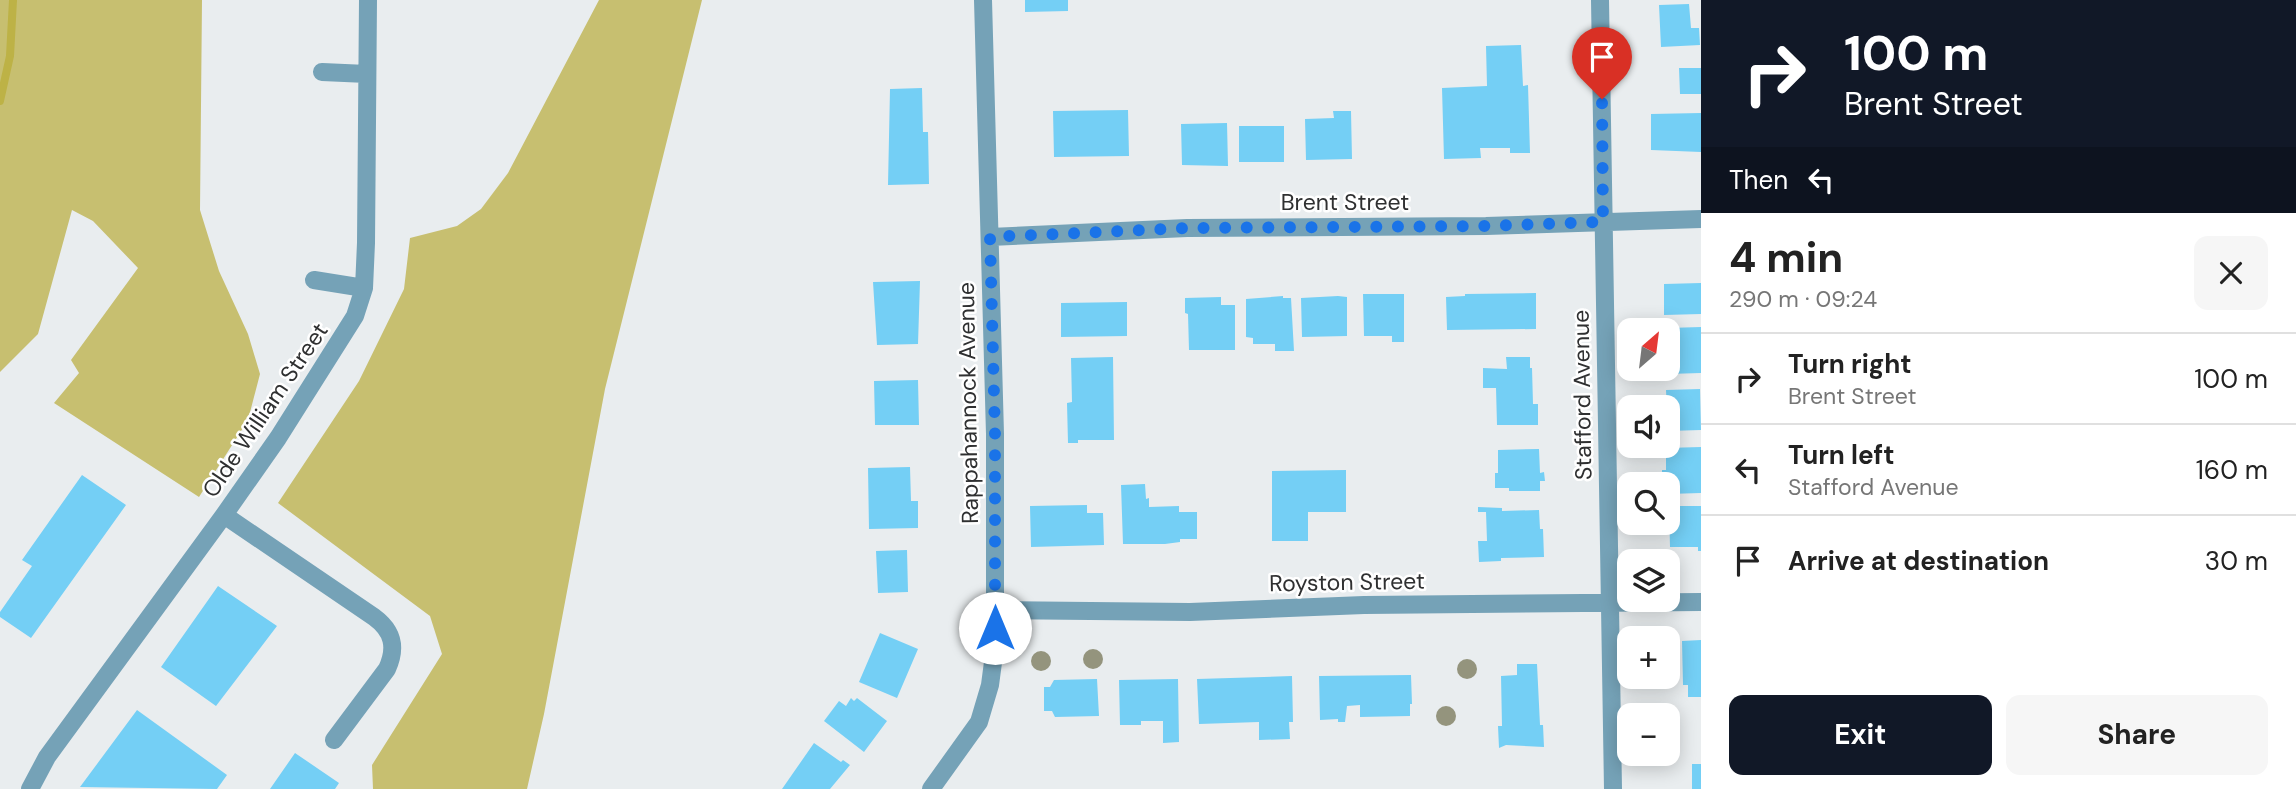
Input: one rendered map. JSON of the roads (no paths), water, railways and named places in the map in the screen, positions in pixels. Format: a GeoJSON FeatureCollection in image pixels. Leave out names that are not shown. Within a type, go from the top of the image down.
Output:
{"type":"FeatureCollection","features":[{"type":"Feature","properties":{"kind":"street","name":"Olde William Street"},"geometry":{"type":"LineString","coordinates":[[30,789],[47,757],[278,438],[347,331],[361,302],[364,288],[368,0]]}},
{"type":"Feature","properties":{"kind":"street","name":"Rappahannock Avenue"},"geometry":{"type":"LineString","coordinates":[[931,789],[979,722],[990,685],[995,647],[995,435],[983,0]]}},
{"type":"Feature","properties":{"kind":"street","name":"Stafford Avenue"},"geometry":{"type":"LineString","coordinates":[[1600,0],[1613,789]]}},
{"type":"Feature","properties":{"kind":"street"},"geometry":{"type":"LineString","coordinates":[[322,72],[367,74]]}},
{"type":"Feature","properties":{"kind":"street","name":"Brent Street"},"geometry":{"type":"LineString","coordinates":[[990,237],[1187,228],[1486,226],[1701,219]]}},
{"type":"Feature","properties":{"kind":"street"},"geometry":{"type":"LineString","coordinates":[[314,280],[364,288]]}},
{"type":"Feature","properties":{"kind":"street"},"geometry":{"type":"LineString","coordinates":[[224,515],[374,617],[386,626],[393,638],[393,656],[387,669],[334,740]]}},
{"type":"Feature","properties":{"kind":"street","name":"Royston Street"},"geometry":{"type":"LineString","coordinates":[[995,610],[1190,612],[1364,605],[1701,602]]}},
{"type":"Feature","properties":{"kind":"waterway"},"geometry":{"type":"LineString","coordinates":[[0,101],[10,56],[13,0]]}}]}
